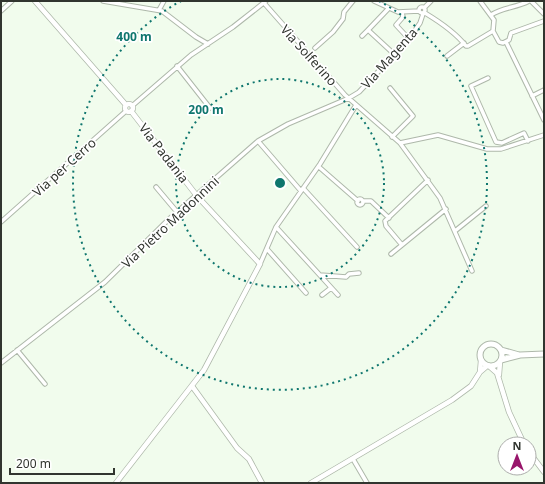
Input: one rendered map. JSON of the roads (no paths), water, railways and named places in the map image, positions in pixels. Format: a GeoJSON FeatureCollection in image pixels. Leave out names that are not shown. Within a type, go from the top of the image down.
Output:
{"type":"FeatureCollection","features":[{"type":"Feature","properties":{"kind":"main road"},"geometry":{"type":"LineString","coordinates":[[520,355],[501,350],[495,345],[486,345],[480,351],[481,360],[488,366],[496,365],[500,361],[520,355],[544,354]]}},
{"type":"Feature","properties":{"kind":"main road"},"geometry":{"type":"LineString","coordinates":[[500,361],[501,350]]}},
{"type":"Feature","properties":{"kind":"street"},"geometry":{"type":"LineString","coordinates":[[1,11],[12,1]]}},
{"type":"Feature","properties":{"kind":"street","name":"Via Padania"},"geometry":{"type":"LineString","coordinates":[[35,1],[129,108],[197,196],[260,264]]}},
{"type":"Feature","properties":{"kind":"street"},"geometry":{"type":"LineString","coordinates":[[103,1],[132,3],[159,10],[208,44]]}},
{"type":"Feature","properties":{"kind":"street"},"geometry":{"type":"LineString","coordinates":[[159,10],[164,1]]}},
{"type":"Feature","properties":{"kind":"street"},"geometry":{"type":"LineString","coordinates":[[315,48],[333,32],[343,19],[344,12],[353,1]]}},
{"type":"Feature","properties":{"kind":"street"},"geometry":{"type":"LineString","coordinates":[[374,1],[402,13],[419,11],[424,13],[446,27],[466,46],[472,45],[494,31]]}},
{"type":"Feature","properties":{"kind":"street"},"geometry":{"type":"LineString","coordinates":[[419,11],[421,7],[424,8],[432,1]]}},
{"type":"Feature","properties":{"kind":"street"},"geometry":{"type":"LineString","coordinates":[[480,1],[495,21],[494,31],[499,42],[506,42],[510,39],[512,33],[544,21]]}},
{"type":"Feature","properties":{"kind":"street"},"geometry":{"type":"LineString","coordinates":[[491,15],[499,10],[512,8],[530,1],[543,12]]}},
{"type":"Feature","properties":{"kind":"street","name":"Via per Cerro"},"geometry":{"type":"LineString","coordinates":[[1,222],[177,66],[265,2]]}},
{"type":"Feature","properties":{"kind":"street","name":"Via Solferino"},"geometry":{"type":"LineString","coordinates":[[265,2],[349,98],[400,144],[428,180],[446,208],[472,271]]}},
{"type":"Feature","properties":{"kind":"street"},"geometry":{"type":"LineString","coordinates":[[362,36],[389,8]]}},
{"type":"Feature","properties":{"kind":"street"},"geometry":{"type":"LineString","coordinates":[[424,8],[424,13]]}},
{"type":"Feature","properties":{"kind":"street"},"geometry":{"type":"LineString","coordinates":[[402,13],[403,17],[396,25],[409,40]]}},
{"type":"Feature","properties":{"kind":"street","name":"Via Magenta"},"geometry":{"type":"LineString","coordinates":[[349,98],[360,92],[394,54],[409,40],[420,23],[424,13]]}},
{"type":"Feature","properties":{"kind":"street"},"geometry":{"type":"LineString","coordinates":[[368,30],[394,54]]}},
{"type":"Feature","properties":{"kind":"street"},"geometry":{"type":"LineString","coordinates":[[506,42],[544,120]]}},
{"type":"Feature","properties":{"kind":"street"},"geometry":{"type":"LineString","coordinates":[[447,56],[464,43]]}},
{"type":"Feature","properties":{"kind":"street"},"geometry":{"type":"LineString","coordinates":[[177,66],[210,108]]}},
{"type":"Feature","properties":{"kind":"street"},"geometry":{"type":"LineString","coordinates":[[488,78],[471,86],[496,142],[502,143],[524,133],[528,141]]}},
{"type":"Feature","properties":{"kind":"street"},"geometry":{"type":"LineString","coordinates":[[390,88],[413,116],[392,137]]}},
{"type":"Feature","properties":{"kind":"street"},"geometry":{"type":"LineString","coordinates":[[532,96],[544,90]]}},
{"type":"Feature","properties":{"kind":"street","name":"Via Pietro Madonnini"},"geometry":{"type":"LineString","coordinates":[[1,362],[105,282],[177,212],[258,142],[306,115],[349,98]]}},
{"type":"Feature","properties":{"kind":"street"},"geometry":{"type":"LineString","coordinates":[[116,483],[204,370],[252,279],[259,272],[260,264],[276,227],[319,167],[356,105]]}},
{"type":"Feature","properties":{"kind":"street"},"geometry":{"type":"LineString","coordinates":[[400,144],[432,135],[444,136],[480,147],[494,149],[509,147],[544,135]]}},
{"type":"Feature","properties":{"kind":"street"},"geometry":{"type":"LineString","coordinates":[[258,142],[357,247]]}},
{"type":"Feature","properties":{"kind":"street"},"geometry":{"type":"LineString","coordinates":[[319,167],[358,201],[360,199],[363,201],[371,200],[388,218]]}},
{"type":"Feature","properties":{"kind":"street"},"geometry":{"type":"LineString","coordinates":[[402,245],[385,225],[388,218],[428,180]]}},
{"type":"Feature","properties":{"kind":"street"},"geometry":{"type":"LineString","coordinates":[[156,187],[177,212]]}},
{"type":"Feature","properties":{"kind":"street"},"geometry":{"type":"LineString","coordinates":[[455,231],[486,206]]}},
{"type":"Feature","properties":{"kind":"street"},"geometry":{"type":"LineString","coordinates":[[391,254],[446,208]]}},
{"type":"Feature","properties":{"kind":"street"},"geometry":{"type":"LineString","coordinates":[[276,227],[338,295]]}},
{"type":"Feature","properties":{"kind":"street"},"geometry":{"type":"LineString","coordinates":[[267,250],[306,293]]}},
{"type":"Feature","properties":{"kind":"street"},"geometry":{"type":"LineString","coordinates":[[320,275],[346,277],[349,274],[359,273]]}},
{"type":"Feature","properties":{"kind":"street"},"geometry":{"type":"LineString","coordinates":[[322,295],[331,288]]}},
{"type":"Feature","properties":{"kind":"street"},"geometry":{"type":"LineString","coordinates":[[17,350],[45,384]]}},
{"type":"Feature","properties":{"kind":"street"},"geometry":{"type":"LineString","coordinates":[[480,372],[481,360]]}},
{"type":"Feature","properties":{"kind":"street"},"geometry":{"type":"LineString","coordinates":[[499,379],[500,361]]}},
{"type":"Feature","properties":{"kind":"street"},"geometry":{"type":"LineString","coordinates":[[311,483],[452,400],[471,386],[480,372],[488,366],[496,371],[509,412],[520,436]]}},
{"type":"Feature","properties":{"kind":"street"},"geometry":{"type":"LineString","coordinates":[[192,386],[237,448],[249,459],[262,483]]}},
{"type":"Feature","properties":{"kind":"street"},"geometry":{"type":"LineString","coordinates":[[353,459],[367,483]]}},
{"type":"Feature","properties":{"kind":"street"},"geometry":{"type":"LineString","coordinates":[[537,463],[544,472]]}}]}
